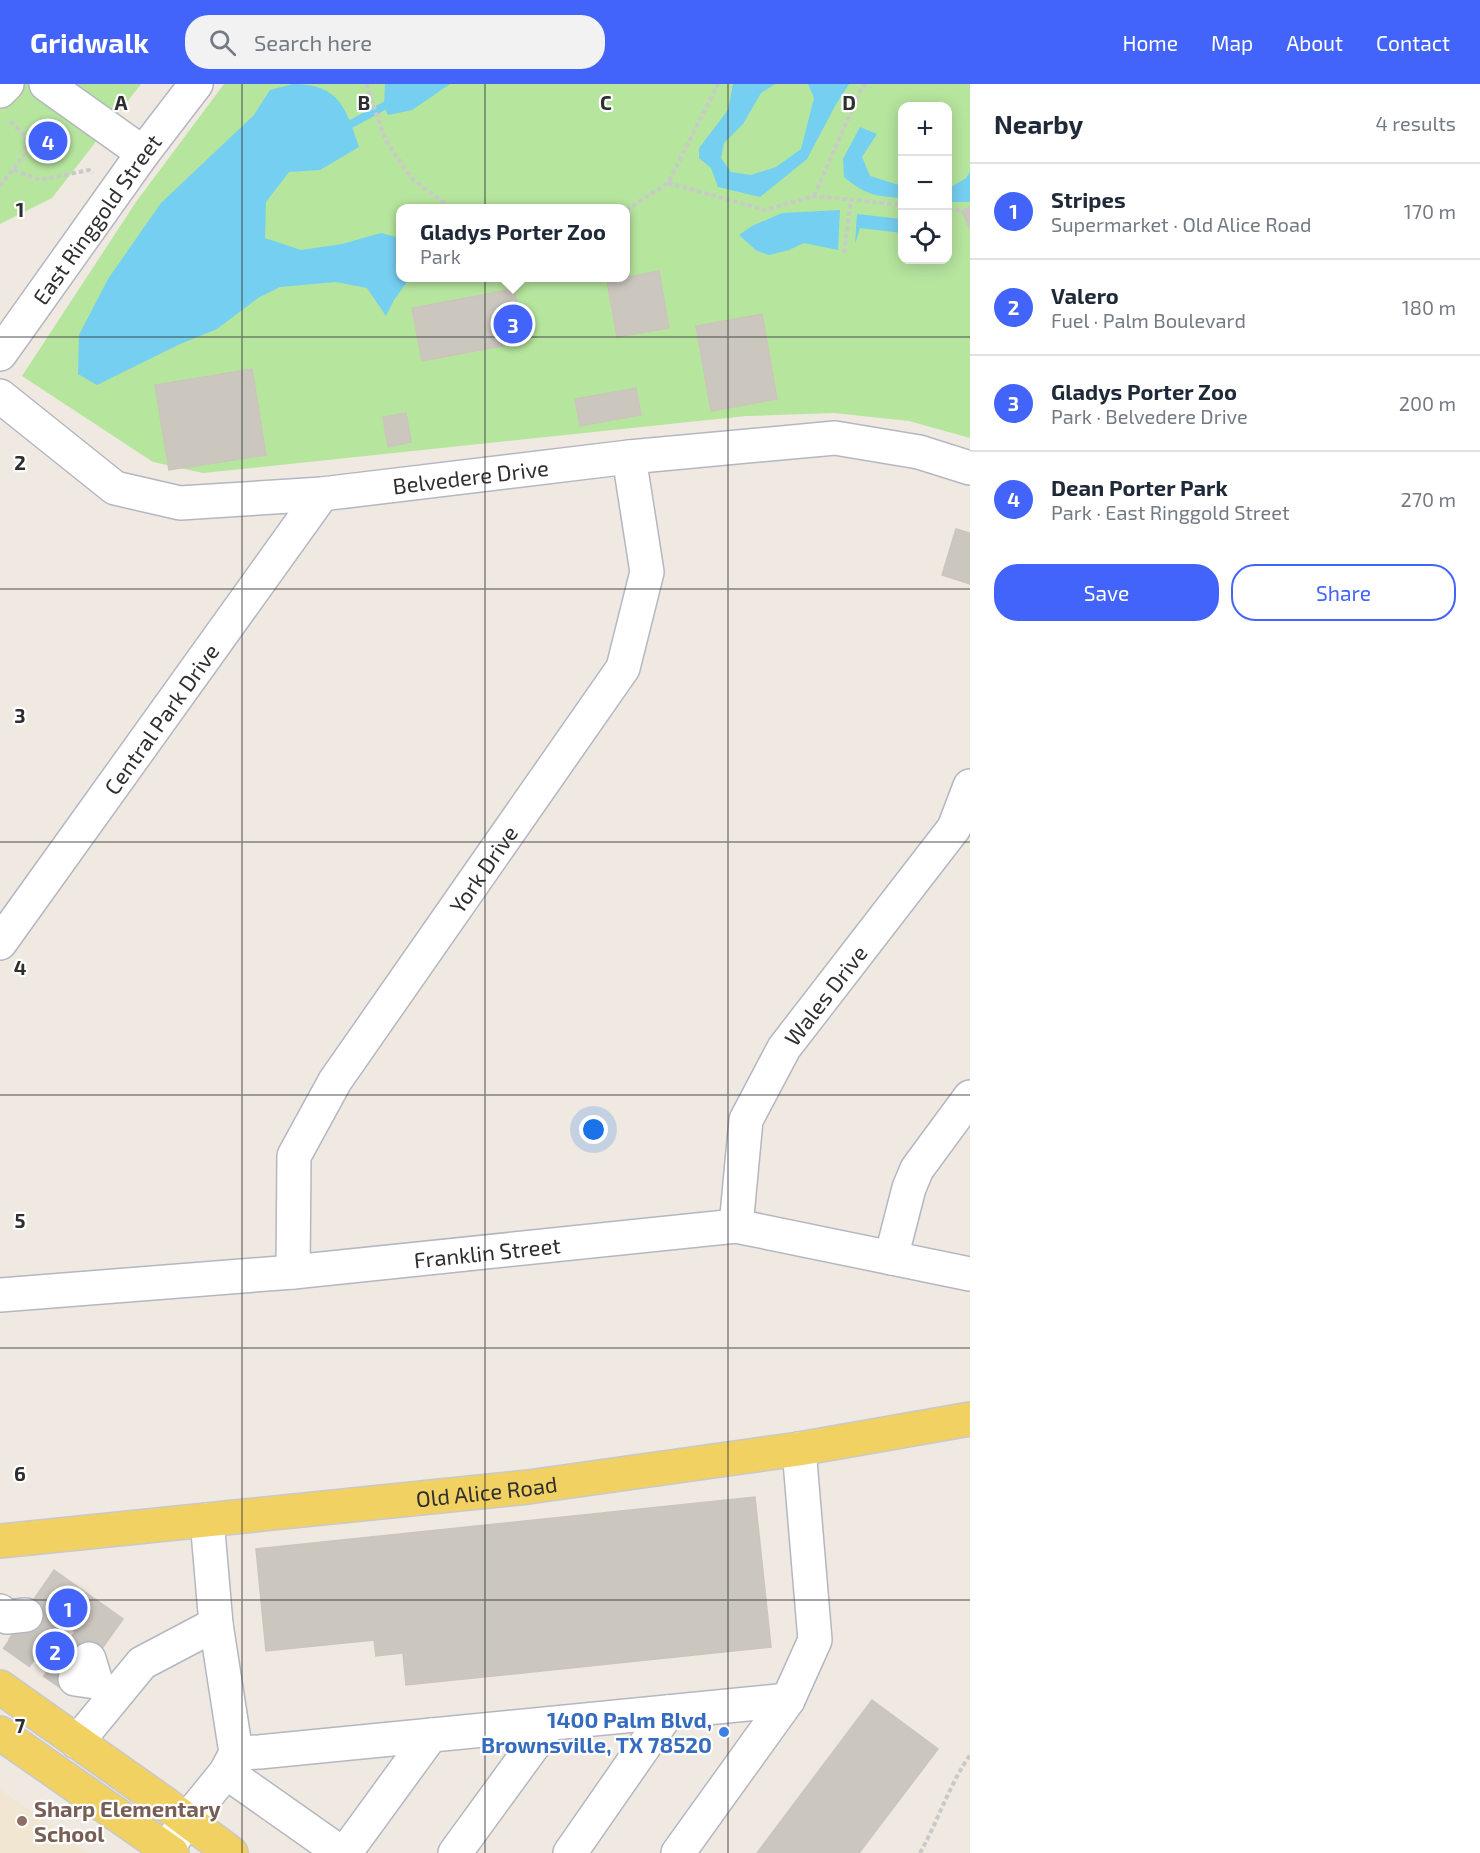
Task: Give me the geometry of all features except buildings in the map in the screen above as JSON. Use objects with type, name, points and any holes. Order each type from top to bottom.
[{"type":"main road","name":"Old Alice Road","points":[[0,1541],[528,1487],[799,1449],[970,1419]]},
{"type":"main road","points":[[0,1687],[231,1853]]},
{"type":"main road","points":[[0,1733],[168,1852]]},
{"type":"street","points":[[3,104],[7,84]]},
{"type":"street","points":[[46,84],[143,153]]},
{"type":"street","name":"East Ringgold Street","points":[[0,354],[143,153],[196,84]]},
{"type":"street","name":"Belvedere Drive","points":[[0,396],[115,488],[180,503],[322,494],[628,457],[835,438],[919,452],[970,468]]},
{"type":"street","name":"York Drive","points":[[292,1272],[294,1156],[335,1081],[623,668],[647,572],[628,457]]},
{"type":"street","name":"Central Park Drive","points":[[0,943],[322,494]]},
{"type":"street","name":"Wales Drive","points":[[736,1226],[746,1120],[784,1048],[954,828],[970,786]]},
{"type":"street","points":[[891,1258],[909,1188],[917,1169],[970,1097]]},
{"type":"street","name":"Franklin Street","points":[[0,1295],[292,1272],[736,1226],[970,1274]]},
{"type":"street","points":[[678,1853],[788,1700],[815,1640],[799,1449]]},
{"type":"street","points":[[168,1852],[188,1820],[231,1762],[207,1520]]},
{"type":"street","points":[[77,1742],[94,1679],[142,1663],[216,1624]]},
{"type":"street","points":[[231,1762],[431,1735],[788,1700]]},
{"type":"street","points":[[570,1853],[668,1712]]},
{"type":"street","points":[[455,1853],[549,1724]]},
{"type":"street","points":[[231,1762],[343,1853],[431,1735]]},
{"type":"path","points":[[366,84],[387,141],[412,179],[446,204]]},
{"type":"path","points":[[630,207],[668,183],[718,84]]},
{"type":"path","points":[[814,196],[862,87],[866,84]]},
{"type":"path","points":[[0,186],[25,154],[26,137],[3,104]]},
{"type":"path","points":[[14,170],[40,180],[89,170],[98,176]]},
{"type":"path","points":[[668,183],[765,210],[814,196],[898,205]]},
{"type":"path","points":[[844,253],[851,200]]},
{"type":"path","points":[[952,209],[970,211]]},
{"type":"path","points":[[920,1853],[935,1827],[955,1777],[970,1755]]},
{"type":"shaded area","name":"Sharp Elementary School","points":[[0,1789],[88,1853],[0,1853]]},
{"type":"green space","points":[[0,84],[141,84],[52,198],[0,224]]},
{"type":"green space","points":[[224,84],[970,84],[970,438],[909,421],[834,413],[746,416],[203,473],[153,462],[22,376],[136,202]]},
{"type":"water","points":[[293,84],[309,85],[331,94],[345,110],[359,147],[320,170],[289,172],[266,202],[265,238],[301,250],[342,244],[381,233],[396,237],[396,282],[407,282],[386,316],[367,288],[336,282],[280,287],[258,298],[217,329],[178,345],[97,385],[78,374],[79,335],[108,279],[161,203],[254,115],[270,90]]},
{"type":"water","points":[[385,84],[450,84],[412,110],[388,115],[384,106]]},
{"type":"water","points":[[733,84],[775,84],[761,93],[743,124],[724,143],[721,158],[731,172],[751,175],[776,167],[801,149],[814,98],[808,84],[849,84],[807,159],[760,197],[718,187],[711,168],[699,158],[699,148],[728,110]]},
{"type":"water","points":[[860,127],[877,134],[862,157],[870,176],[898,185],[898,198],[871,194],[858,188],[844,177],[843,159]]},
{"type":"water","points":[[970,172],[970,202],[952,202],[952,187],[966,178]]},
{"type":"water","points":[[840,210],[838,250],[804,243],[769,255],[757,251],[739,235],[752,226],[782,213]]},
{"type":"water","points":[[857,214],[898,219],[898,233],[860,228],[855,244]]},
{"type":"waterway","points":[[351,124],[384,106]]},
{"type":"tunnel","points":[[26,1615],[89,1659]]},
{"type":"tunnel","points":[[12,1635],[75,1679]]},
{"type":"place","name":"Dean Porter Park","points":[[48,141]]},
{"type":"place","name":"Gladys Porter Zoo","points":[[513,324]]},
{"type":"place","name":"Stripes","points":[[68,1608]]},
{"type":"place","name":"Valero","points":[[55,1651]]},
{"type":"place","name":"1400 Palm Blvd, Brownsville, TX 78520","points":[[724,1732]]},
{"type":"place","name":"Sharp Elementary School","points":[[22,1821]]}]
